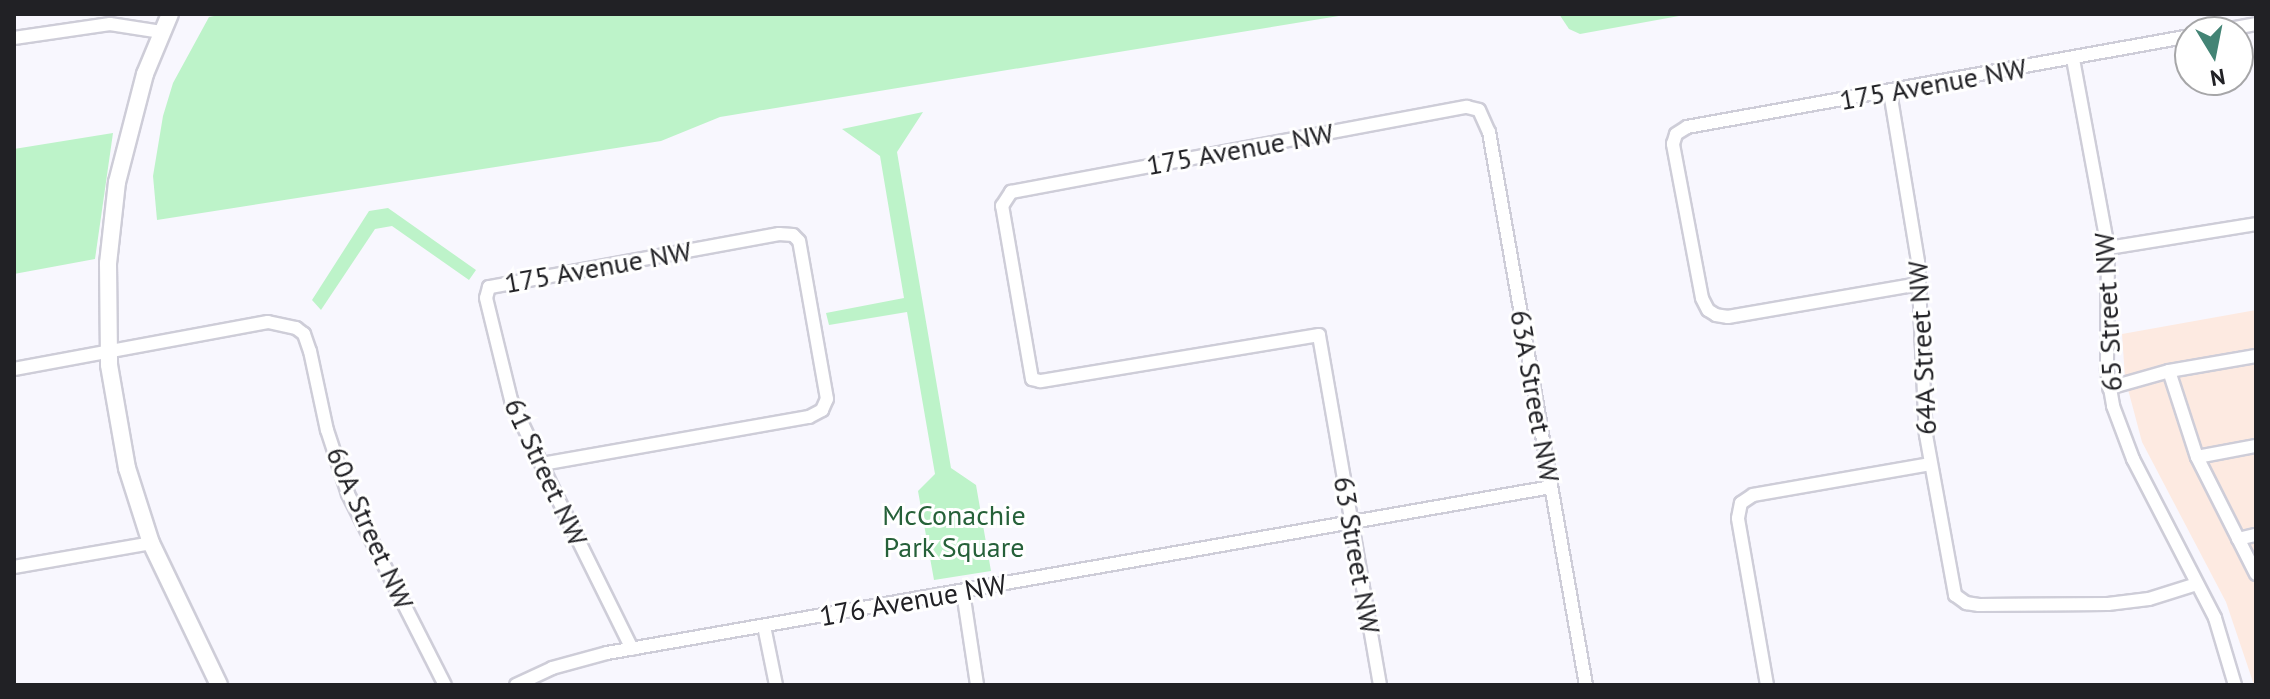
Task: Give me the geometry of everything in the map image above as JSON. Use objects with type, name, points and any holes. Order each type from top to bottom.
[{"type":"street","points":[[170,14],[129,126],[117,182],[108,263],[108,352],[125,458],[151,543],[219,685]]},
{"type":"street","points":[[14,38],[110,24],[161,32]]},
{"type":"street","name":"175 Avenue NW","points":[[1919,284],[1728,317],[1716,315],[1708,310],[1702,298],[1673,144],[1676,134],[1687,127],[2174,39]]},
{"type":"street","name":"65 Street NW","points":[[2073,59],[2108,248],[2109,388],[2124,440],[2223,640],[2235,685]]},
{"type":"street","name":"64A Street NW","points":[[1890,92],[1919,284],[1922,390],[1930,464],[1952,588],[1961,601],[1979,605],[2108,604],[2149,599],[2197,584]]},
{"type":"street","name":"175 Avenue NW","points":[[1017,288],[1002,206],[1004,199],[1021,188],[1467,107],[1479,110]]},
{"type":"street","name":"63A Street NW","points":[[1479,110],[1489,132],[1586,685]]},
{"type":"street","points":[[2108,248],[2256,224]]},
{"type":"street","name":"175 Avenue NW","points":[[489,287],[779,234],[793,235],[799,241],[827,399],[822,410],[809,417],[542,464]]},
{"type":"street","name":"61 Street NW","points":[[489,287],[486,298],[502,373],[542,464],[632,649]]},
{"type":"street","name":"63 Street NW","points":[[1017,288],[1032,379],[1040,381],[1319,335],[1380,685]]},
{"type":"street","name":"60A Street NW","points":[[108,352],[268,322],[291,326],[304,334],[327,430],[348,494],[445,685]]},
{"type":"street","points":[[14,369],[108,352]]},
{"type":"street","points":[[2109,388],[2169,371],[2256,356]]},
{"type":"street","points":[[2169,371],[2197,457],[2256,574]]},
{"type":"street","points":[[2197,457],[2256,446]]},
{"type":"street","points":[[1767,685],[1738,518],[1741,503],[1753,495],[1930,464]]},
{"type":"street","name":"176 Avenue NW","points":[[516,685],[583,658],[1551,487]]},
{"type":"street","points":[[2238,539],[2256,535]]},
{"type":"street","points":[[14,567],[151,543]]},
{"type":"street","points":[[963,592],[977,685]]},
{"type":"street","points":[[764,626],[776,685]]},
{"type":"shaded area","points":[[2256,310],[2254,685],[2226,602],[2142,442],[2125,378],[2122,334]]},
{"type":"green space","points":[[224,14],[1351,14],[720,117],[661,141],[157,220],[153,176],[163,116],[173,83],[209,17]]},
{"type":"green space","points":[[1559,14],[1690,14],[1580,34],[1569,29]]},
{"type":"green space","name":"McConachie Park Square","points":[[923,112],[897,152],[951,468],[976,485],[991,571],[934,580],[918,491],[935,474],[907,312],[829,325],[826,313],[904,298],[880,156],[842,129]]},
{"type":"green space","points":[[113,133],[95,259],[14,274],[14,149]]},
{"type":"green space","points":[[388,208],[476,270],[469,280],[392,226],[375,229],[321,310],[312,300],[369,211]]}]
